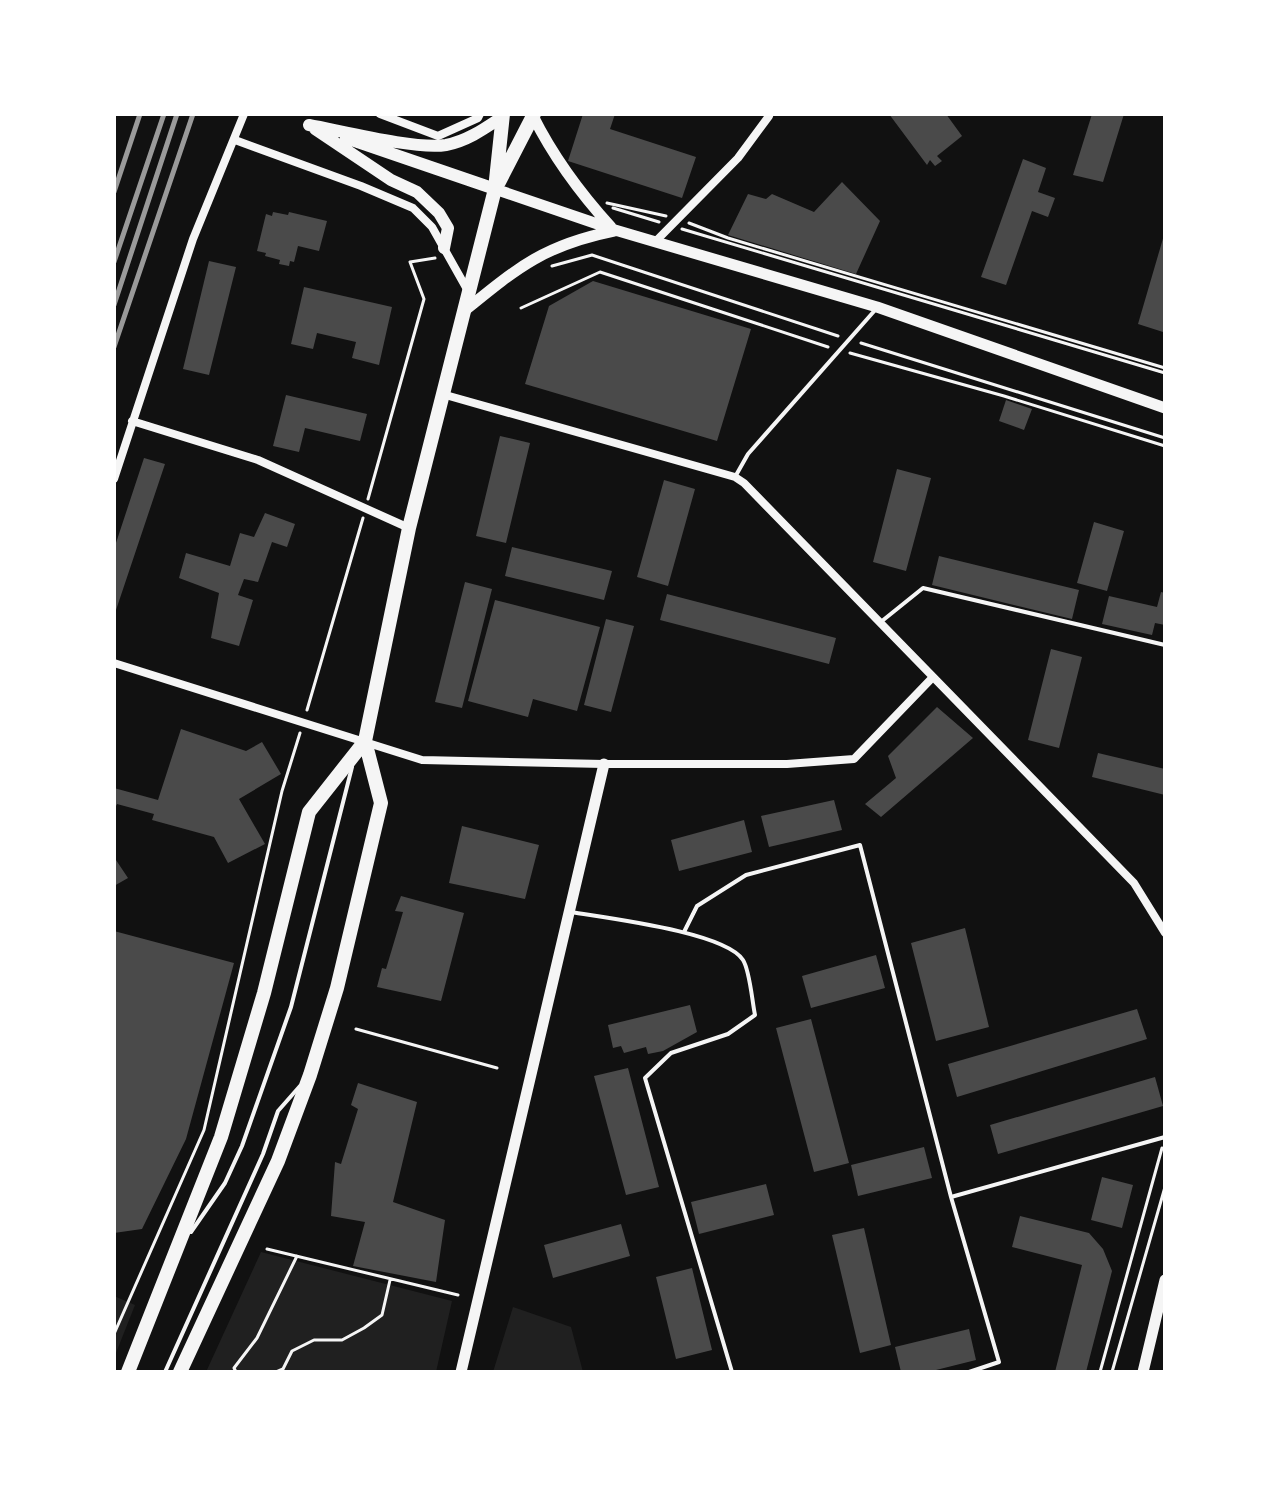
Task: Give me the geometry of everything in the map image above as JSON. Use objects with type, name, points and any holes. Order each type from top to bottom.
[{"type":"main road","points":[[128,1372],[221,1137],[264,993],[309,812],[360,747],[409,528],[495,189],[502,115]]},
{"type":"main road","points":[[309,125],[411,143],[444,145],[473,136],[502,115]]},
{"type":"main road","points":[[495,189],[534,115]]},
{"type":"main road","points":[[309,125],[495,189]]},
{"type":"main road","points":[[309,125],[391,180],[417,192],[439,213],[448,228],[446,251]]},
{"type":"main road","points":[[180,1372],[278,1161],[310,1075],[337,988],[381,803],[360,747]]},
{"type":"street","points":[[114,479],[193,239],[244,114]]},
{"type":"street","points":[[380,114],[438,136],[478,118],[480,114]]},
{"type":"street","points":[[534,115],[562,168],[587,201],[615,230]]},
{"type":"street","points":[[655,242],[738,158],[768,115]]},
{"type":"street","points":[[235,140],[413,208],[432,227],[468,291]]},
{"type":"street","points":[[495,189],[615,230],[877,307],[1165,408]]},
{"type":"street","points":[[462,312],[513,271],[544,252],[578,238],[615,230]]},
{"type":"street","points":[[442,394],[735,477],[752,489],[1134,883],[1165,933]]},
{"type":"street","points":[[132,421],[258,460],[409,528]]},
{"type":"street","points":[[114,663],[303,724],[360,747],[422,760],[604,764],[787,764],[854,759],[933,677]]},
{"type":"street","points":[[461,1372],[604,764]]},
{"type":"street","points":[[1143,1372],[1165,1280]]},
{"type":"lane","points":[[735,477],[748,454],[877,307]]},
{"type":"lane","points":[[881,622],[923,588],[1165,645]]},
{"type":"lane","points":[[175,1254],[225,1183],[242,1146],[291,1007],[360,747]]},
{"type":"lane","points":[[684,932],[697,906],[746,875],[860,845],[951,1197],[999,1362],[969,1372]]},
{"type":"lane","points":[[569,912],[684,932],[733,950],[744,961],[755,1015],[728,1034],[671,1053],[645,1078],[732,1372]]},
{"type":"lane","points":[[165,1372],[263,1154],[278,1111],[310,1075]]},
{"type":"lane","points":[[951,1197],[1165,1138]]},
{"type":"path","points":[[596,200],[1165,370]]},
{"type":"path","points":[[604,206],[674,222],[1165,370]]},
{"type":"path","points":[[114,1334],[204,1130],[285,780],[424,299],[410,262],[446,251]]},
{"type":"path","points":[[356,1029],[497,1068]]},
{"type":"path","points":[[1100,1372],[1165,1138]]},
{"type":"path","points":[[1112,1372],[1165,1187]]},
{"type":"path","points":[[267,1249],[458,1295]]},
{"type":"path","points":[[236,1372],[234,1368],[257,1338],[297,1256]]},
{"type":"path","points":[[276,1372],[283,1369],[292,1351],[314,1340],[342,1340],[382,1315],[390,1280]]},
{"type":"shaded area","points":[[261,1252],[452,1301],[436,1372],[206,1372]]},
{"type":"shaded area","points":[[114,1296],[135,1305],[114,1358]]},
{"type":"shaded area","points":[[513,1307],[571,1327],[583,1372],[493,1372]]},
{"type":"building","points":[[583,114],[615,114],[610,129],[696,157],[682,198],[568,161]]},
{"type":"building","points":[[889,114],[946,114],[962,136],[937,156],[942,161],[935,166],[930,160],[927,165]]},
{"type":"building","points":[[1092,114],[1124,114],[1103,182],[1073,175]]},
{"type":"building","points":[[1023,159],[1046,168],[1038,192],[1055,198],[1048,217],[1032,211],[1006,285],[981,277]]},
{"type":"building","points":[[842,182],[880,221],[856,274],[728,235],[748,194],[766,199],[772,194],[814,212]]},
{"type":"building","points":[[273,212],[288,215],[289,212],[327,221],[319,251],[298,246],[294,262],[290,261],[289,266],[279,264],[280,260],[257,251],[266,214],[272,216]]},
{"type":"building","points":[[1164,235],[1165,324],[1163,332],[1138,324]]},
{"type":"building","points":[[209,261],[236,267],[209,375],[183,369]]},
{"type":"building","points":[[593,281],[751,329],[717,441],[525,384],[549,306]]},
{"type":"building","points":[[304,287],[392,307],[379,365],[352,358],[356,342],[317,333],[313,349],[291,344]]},
{"type":"building","points":[[286,395],[367,414],[360,441],[305,428],[299,452],[273,446]]},
{"type":"building","points":[[1006,400],[1032,409],[1024,430],[999,421]]},
{"type":"building","points":[[500,436],[530,443],[506,543],[476,536]]},
{"type":"building","points":[[144,458],[165,464],[114,616],[114,549]]},
{"type":"building","points":[[897,469],[931,478],[906,571],[873,562]]},
{"type":"building","points":[[664,480],[695,489],[668,586],[637,577]]},
{"type":"building","points":[[265,513],[295,524],[287,547],[272,542],[258,582],[244,579],[238,595],[253,600],[239,646],[211,638],[219,593],[179,578],[186,553],[230,566],[240,533],[254,537]]},
{"type":"building","points":[[1094,522],[1124,531],[1107,591],[1077,583]]},
{"type":"building","points":[[512,547],[612,571],[604,600],[505,576]]},
{"type":"building","points":[[939,556],[1079,590],[1072,619],[932,585]]},
{"type":"building","points":[[465,582],[492,589],[462,708],[435,702]]},
{"type":"building","points":[[1161,592],[1165,593],[1165,625],[1155,623],[1152,635],[1102,624],[1109,596],[1157,607]]},
{"type":"building","points":[[667,594],[836,638],[829,664],[660,620]]},
{"type":"building","points":[[495,600],[600,627],[577,711],[533,699],[528,717],[468,701]]},
{"type":"building","points":[[606,619],[634,626],[611,712],[584,705]]},
{"type":"building","points":[[1051,649],[1082,657],[1059,748],[1028,740]]},
{"type":"building","points":[[937,707],[973,738],[881,817],[865,804],[896,778],[888,756]]},
{"type":"building","points":[[181,729],[246,751],[262,742],[281,774],[239,799],[265,844],[228,863],[214,837],[152,820],[154,814],[117,804],[114,810],[114,788],[158,800]]},
{"type":"building","points":[[1098,753],[1165,769],[1165,795],[1092,777]]},
{"type":"building","points":[[834,800],[842,830],[769,847],[761,816]]},
{"type":"building","points":[[744,820],[752,852],[679,871],[671,840]]},
{"type":"building","points":[[462,826],[539,845],[525,899],[449,883]]},
{"type":"building","points":[[114,857],[128,878],[114,886]]},
{"type":"building","points":[[401,896],[464,913],[441,1001],[377,987],[382,968],[386,969],[403,912],[395,911]]},
{"type":"building","points":[[965,928],[989,1027],[936,1041],[911,943]]},
{"type":"building","points":[[114,931],[234,963],[186,1139],[142,1229],[114,1233]]},
{"type":"building","points":[[876,955],[885,988],[811,1008],[802,976]]},
{"type":"building","points":[[690,1005],[697,1032],[663,1051],[648,1054],[646,1047],[624,1053],[621,1046],[613,1048],[608,1025]]},
{"type":"building","points":[[1137,1009],[1147,1039],[957,1097],[948,1064]]},
{"type":"building","points":[[811,1019],[849,1163],[814,1172],[776,1028]]},
{"type":"building","points":[[628,1068],[659,1187],[626,1195],[594,1076]]},
{"type":"building","points":[[1155,1077],[1163,1106],[998,1154],[990,1125]]},
{"type":"building","points":[[358,1083],[417,1102],[393,1202],[445,1220],[436,1282],[353,1266],[365,1222],[331,1216],[335,1162],[341,1164],[358,1109],[351,1105]]},
{"type":"building","points":[[924,1147],[932,1178],[858,1196],[851,1165]]},
{"type":"building","points":[[1102,1177],[1133,1185],[1122,1228],[1091,1220]]},
{"type":"building","points":[[766,1184],[774,1215],[699,1234],[691,1202]]},
{"type":"building","points":[[1020,1216],[1089,1233],[1103,1249],[1112,1271],[1086,1372],[1055,1372],[1082,1265],[1012,1247]]},
{"type":"building","points":[[621,1224],[630,1256],[553,1278],[544,1245]]},
{"type":"building","points":[[864,1228],[891,1345],[860,1353],[832,1235]]},
{"type":"building","points":[[692,1268],[712,1350],[676,1359],[656,1277]]},
{"type":"building","points":[[969,1329],[976,1360],[928,1372],[901,1372],[895,1347]]},
{"type":"railway","points":[[114,192],[140,114]]},
{"type":"railway","points":[[114,262],[164,114]]},
{"type":"railway","points":[[114,305],[177,114]]},
{"type":"railway","points":[[114,347],[193,114]]}]
